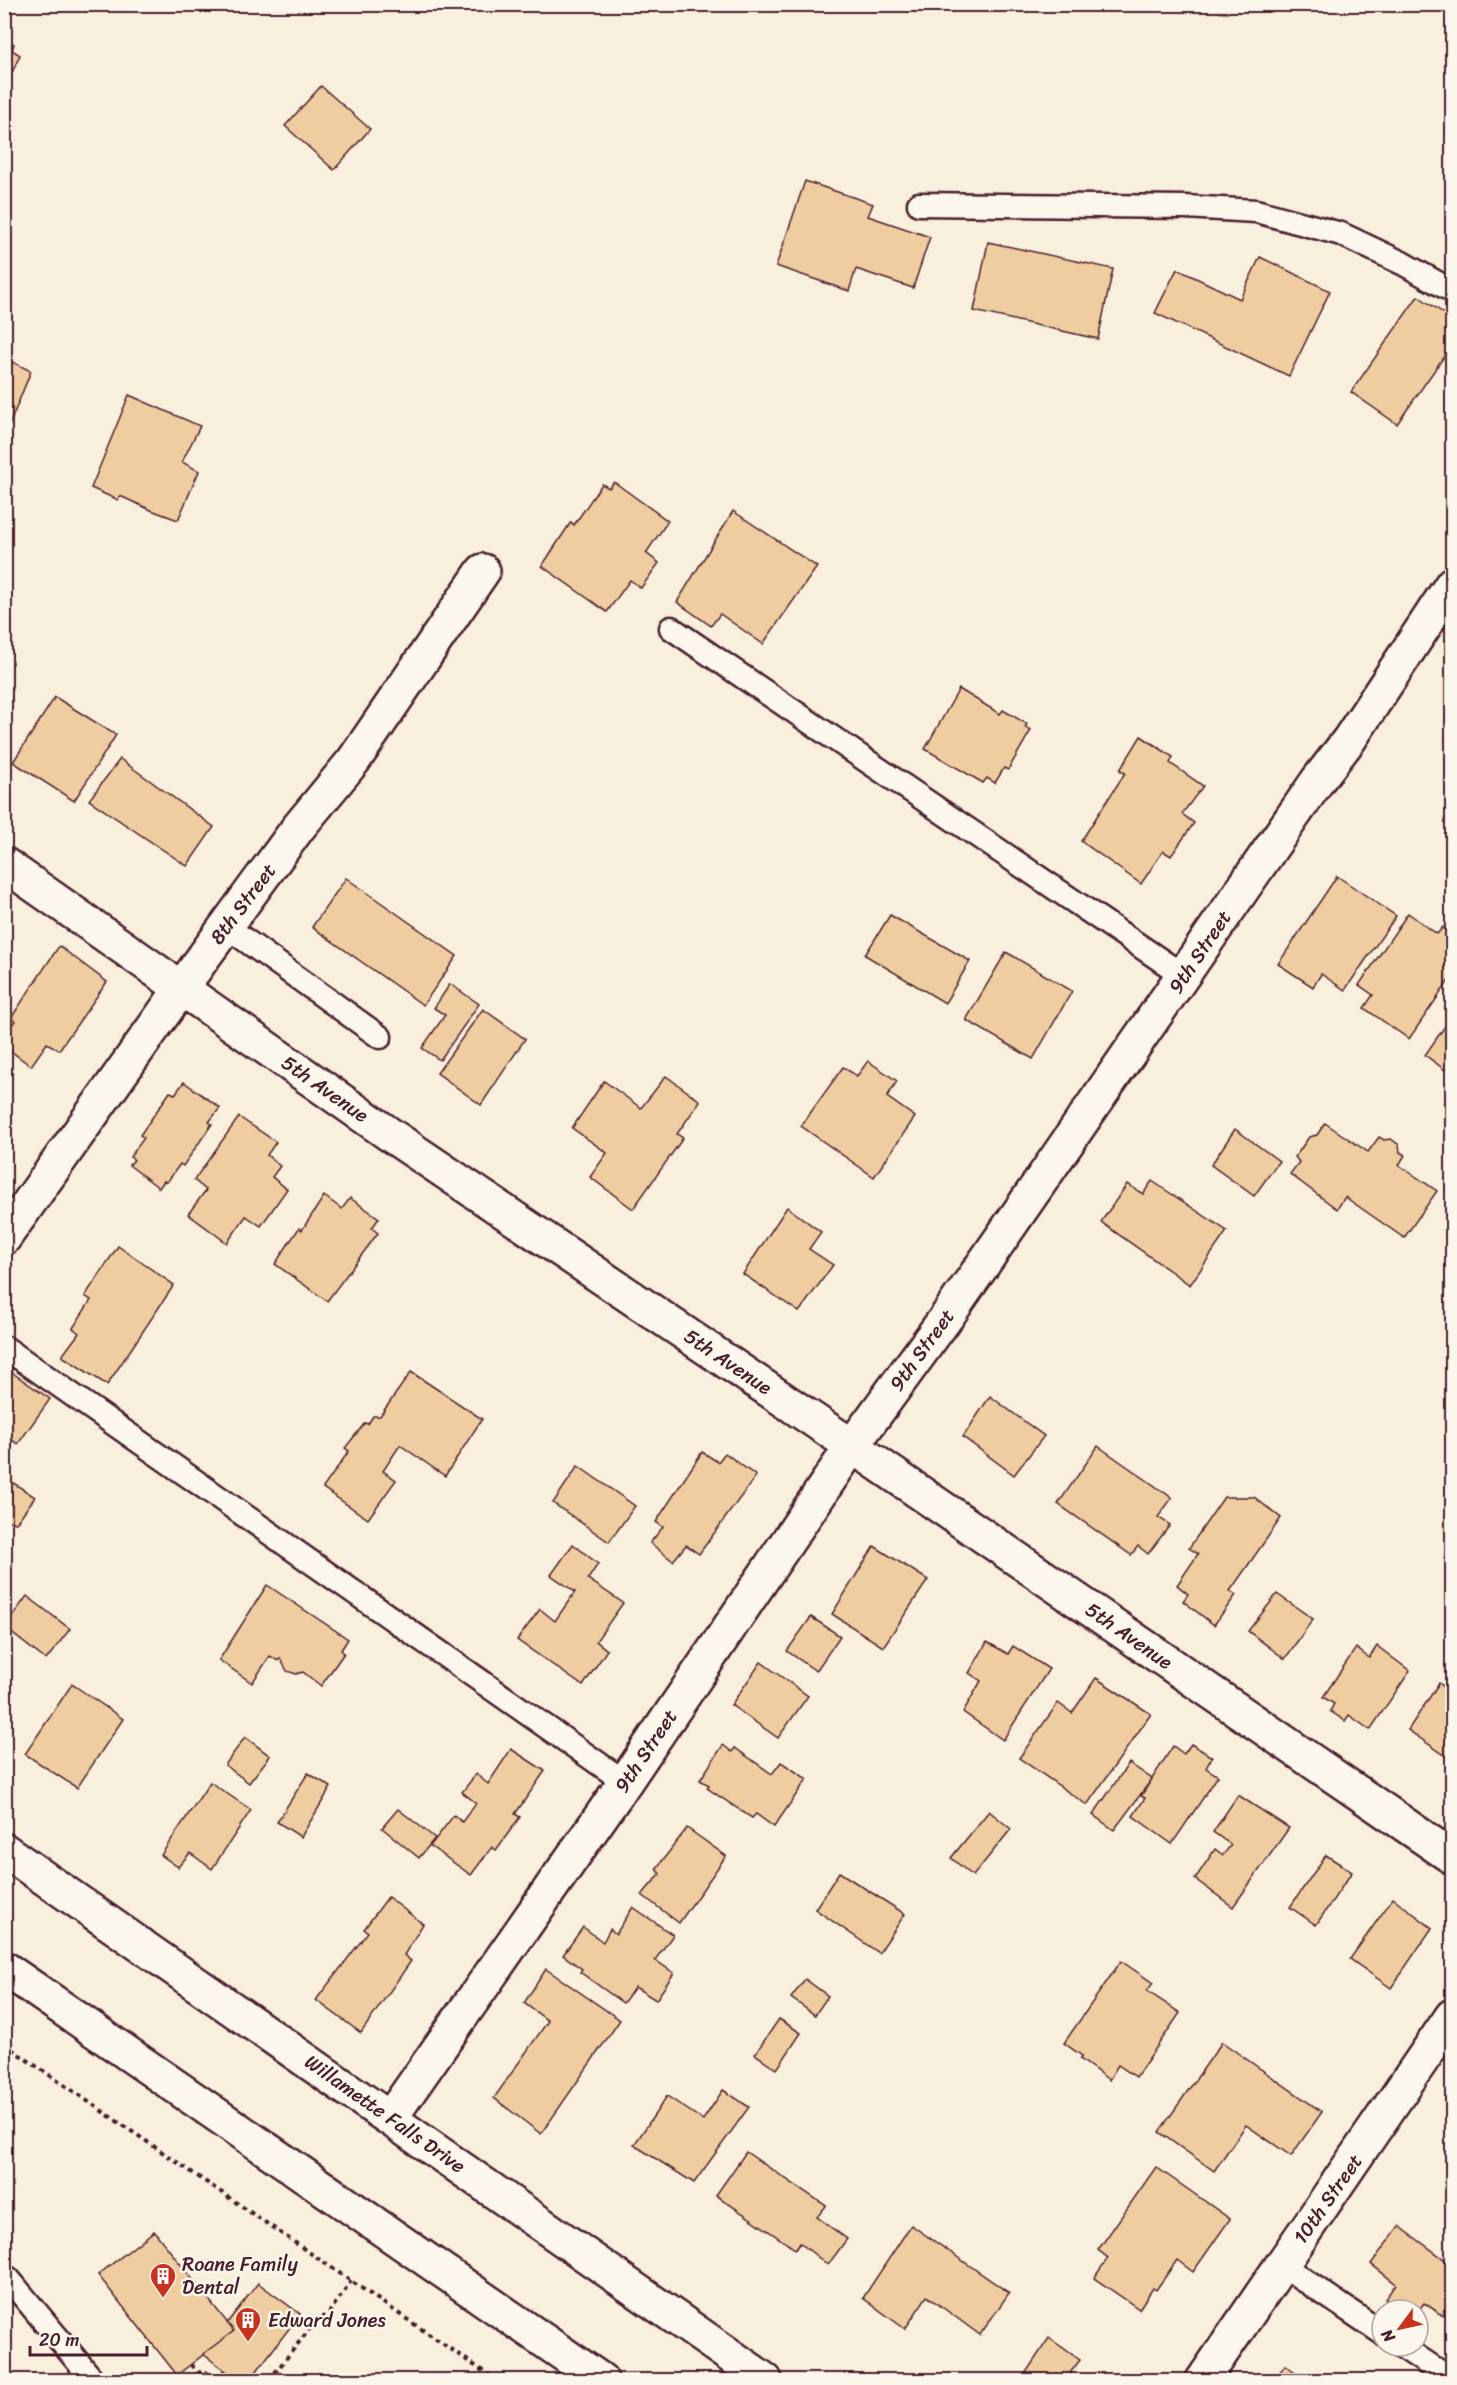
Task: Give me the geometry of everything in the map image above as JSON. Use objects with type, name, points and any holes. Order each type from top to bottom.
[{"type":"street","name":"8th Street","points":[[4,1238],[181,988],[298,828],[354,760],[483,571]]},
{"type":"street","name":"9th Street","points":[[391,2117],[625,1782],[852,1446],[948,1315],[1318,780],[1349,740],[1452,584]]},
{"type":"street","name":"5th Avenue","points":[[4,864],[389,1134],[852,1446],[1452,1857]]},
{"type":"street","name":"Willamette Falls Drive","points":[[4,1850],[391,2117],[765,2380]]},
{"type":"street","points":[[4,1968],[601,2380]]},
{"type":"street","name":"10th Street","points":[[1203,2380],[1452,2016]]},
{"type":"lane","points":[[919,204],[1185,207],[1256,211],[1341,234],[1402,263],[1452,291]]},
{"type":"lane","points":[[671,628],[1184,976]]},
{"type":"lane","points":[[227,927],[380,1037]]},
{"type":"lane","points":[[4,1347],[625,1782]]},
{"type":"lane","points":[[1282,2265],[1370,2325]]},
{"type":"lane","points":[[4,2282],[8,2278],[93,2380]]},
{"type":"lane","points":[[1419,2358],[1452,2380]]},
{"type":"path","points":[[4,2044],[496,2380]]},
{"type":"path","points":[[269,2380],[316,2321],[329,2313],[351,2281]]},
{"type":"path","points":[[191,2365],[199,2374]]},
{"type":"path","points":[[191,2380],[203,2370],[217,2380],[225,2370]]},
{"type":"building","points":[[4,40],[14,44],[12,50],[20,55],[10,77],[4,75]]},
{"type":"building","points":[[321,86],[370,129],[334,170],[285,126]]},
{"type":"building","points":[[805,181],[873,204],[868,216],[930,237],[913,288],[856,269],[849,291],[776,266]]},
{"type":"building","points":[[988,242],[1113,269],[1098,339],[974,311]]},
{"type":"building","points":[[1260,257],[1330,291],[1289,376],[1155,313],[1177,269],[1240,299]]},
{"type":"building","points":[[1418,296],[1452,319],[1452,345],[1397,424],[1351,392]]},
{"type":"building","points":[[4,358],[31,371],[4,438]]},
{"type":"building","points":[[129,395],[200,426],[182,462],[199,471],[178,520],[120,496],[118,500],[91,488]]},
{"type":"building","points":[[614,482],[668,521],[646,553],[659,563],[641,588],[630,580],[607,612],[542,566],[571,522],[574,525],[602,484],[609,488]]},
{"type":"building","points":[[733,511],[817,567],[763,644],[720,614],[711,626],[677,602]]},
{"type":"building","points":[[959,689],[1000,714],[1003,710],[1027,724],[1025,727],[1031,730],[1008,770],[1004,768],[995,783],[987,778],[983,783],[925,749]]},
{"type":"building","points":[[55,697],[116,735],[74,801],[13,762]]},
{"type":"building","points":[[1141,736],[1173,757],[1170,763],[1203,786],[1182,814],[1194,823],[1171,856],[1163,851],[1141,884],[1081,841],[1125,773],[1120,770]]},
{"type":"building","points":[[120,759],[214,827],[187,866],[89,800]]},
{"type":"building","points":[[1337,876],[1396,916],[1345,990],[1321,974],[1313,987],[1278,964]]},
{"type":"building","points":[[346,878],[457,956],[423,1005],[312,927]]},
{"type":"building","points":[[1408,913],[1437,934],[1443,927],[1452,934],[1452,976],[1409,1039],[1364,1008],[1373,995],[1359,985]]},
{"type":"building","points":[[890,915],[970,961],[945,1003],[865,955]]},
{"type":"building","points":[[59,946],[107,982],[59,1050],[47,1043],[31,1066],[4,1046],[4,1035],[15,1021],[11,1018]]},
{"type":"building","points":[[1006,952],[1072,991],[1033,1059],[966,1020]]},
{"type":"building","points":[[450,984],[479,1004],[440,1060],[422,1048],[445,1015],[434,1008]]},
{"type":"building","points":[[483,1009],[525,1039],[481,1105],[437,1073]]},
{"type":"building","points":[[1452,1016],[1452,1075],[1425,1055]]},
{"type":"building","points":[[868,1061],[897,1081],[887,1097],[915,1117],[874,1177],[801,1126],[843,1067],[857,1076]]},
{"type":"building","points":[[666,1076],[700,1101],[677,1134],[683,1138],[633,1209],[590,1177],[607,1153],[572,1128],[604,1081],[641,1108]]},
{"type":"building","points":[[184,1082],[220,1108],[209,1122],[212,1124],[183,1166],[180,1164],[167,1182],[164,1181],[159,1188],[129,1165],[134,1160],[130,1157],[144,1138],[140,1135],[170,1092],[175,1094]]},
{"type":"building","points":[[239,1117],[276,1142],[267,1155],[280,1166],[272,1177],[287,1189],[261,1226],[246,1216],[227,1243],[188,1214],[206,1190],[194,1180]]},
{"type":"building","points":[[1325,1123],[1368,1152],[1379,1137],[1384,1140],[1391,1139],[1399,1145],[1400,1152],[1405,1155],[1399,1165],[1437,1191],[1404,1238],[1345,1197],[1337,1209],[1290,1174],[1299,1162],[1295,1157],[1309,1137],[1317,1135]]},
{"type":"building","points":[[1235,1129],[1279,1161],[1254,1196],[1211,1165]]},
{"type":"building","points":[[1152,1181],[1227,1231],[1190,1285],[1101,1222],[1127,1184],[1143,1194]]},
{"type":"building","points":[[324,1196],[342,1209],[350,1198],[379,1218],[372,1228],[378,1233],[327,1301],[275,1264],[299,1228],[302,1230]]},
{"type":"building","points":[[787,1207],[821,1232],[809,1249],[833,1265],[799,1312],[743,1274]]},
{"type":"building","points":[[118,1246],[174,1285],[107,1385],[62,1356],[79,1333],[73,1328],[91,1300],[85,1296]]},
{"type":"building","points":[[4,1367],[50,1399],[18,1444],[4,1434]]},
{"type":"building","points":[[411,1372],[482,1419],[445,1476],[400,1445],[383,1471],[396,1480],[368,1519],[323,1488],[349,1451],[345,1448],[365,1423],[368,1424],[373,1416],[380,1416]]},
{"type":"building","points":[[990,1396],[1044,1436],[1014,1475],[963,1437]]},
{"type":"building","points":[[1098,1446],[1172,1498],[1158,1517],[1170,1525],[1148,1554],[1138,1546],[1131,1555],[1058,1504]]},
{"type":"building","points":[[702,1452],[718,1462],[725,1453],[756,1476],[699,1554],[686,1545],[673,1561],[650,1543],[663,1527],[656,1522]]},
{"type":"building","points":[[578,1466],[635,1506],[609,1542],[553,1503]]},
{"type":"building","points":[[4,1477],[35,1497],[16,1523],[4,1519]]},
{"type":"building","points":[[1224,1497],[1254,1497],[1281,1518],[1230,1591],[1236,1595],[1214,1625],[1183,1601],[1188,1594],[1177,1585],[1198,1554],[1189,1548]]},
{"type":"building","points":[[573,1544],[598,1564],[588,1579],[623,1603],[596,1641],[607,1650],[583,1686],[517,1640],[540,1609],[555,1621],[575,1592],[551,1575]]},
{"type":"building","points":[[874,1546],[928,1580],[883,1647],[832,1614]]},
{"type":"building","points":[[267,1585],[348,1639],[341,1650],[344,1653],[321,1686],[303,1672],[296,1674],[287,1671],[280,1658],[278,1661],[270,1656],[252,1683],[219,1660]]},
{"type":"building","points":[[1277,1594],[1313,1619],[1285,1659],[1248,1631]]},
{"type":"building","points":[[27,1596],[70,1629],[46,1660],[4,1627]]},
{"type":"building","points":[[811,1617],[840,1636],[816,1671],[787,1651]]},
{"type":"building","points":[[987,1642],[1008,1654],[1013,1646],[1049,1669],[1003,1740],[963,1712],[981,1681],[969,1673]]},
{"type":"building","points":[[1377,1646],[1410,1671],[1370,1730],[1349,1715],[1345,1721],[1330,1711],[1334,1704],[1323,1697],[1356,1648],[1369,1658]]},
{"type":"building","points":[[761,1662],[808,1696],[778,1738],[731,1705]]},
{"type":"building","points":[[1096,1678],[1151,1714],[1087,1805],[1019,1758],[1058,1703],[1072,1713]]},
{"type":"building","points":[[1439,1683],[1452,1693],[1452,1760],[1408,1730]]},
{"type":"building","points":[[72,1684],[123,1719],[77,1788],[25,1754]]},
{"type":"building","points":[[245,1737],[270,1756],[249,1783],[225,1765]]},
{"type":"building","points":[[1191,1744],[1212,1757],[1206,1768],[1218,1776],[1172,1844],[1133,1816],[1145,1798],[1141,1796],[1173,1746],[1184,1754]]},
{"type":"building","points":[[723,1745],[732,1752],[735,1748],[772,1774],[781,1762],[807,1779],[774,1827],[756,1814],[752,1818],[707,1788],[709,1785],[700,1780]]},
{"type":"building","points":[[511,1749],[545,1771],[515,1814],[520,1817],[496,1850],[492,1847],[471,1875],[430,1846],[454,1815],[462,1822],[476,1803],[462,1792],[476,1774],[488,1784]]},
{"type":"building","points":[[1129,1763],[1152,1779],[1114,1830],[1093,1815]]},
{"type":"building","points":[[308,1773],[331,1787],[301,1837],[277,1822]]},
{"type":"building","points":[[210,1782],[251,1810],[212,1869],[190,1853],[178,1867],[161,1855]]},
{"type":"building","points":[[1238,1795],[1289,1828],[1233,1907],[1195,1879],[1215,1849],[1223,1855],[1231,1845],[1213,1832]]},
{"type":"building","points":[[398,1809],[435,1838],[419,1858],[382,1828]]},
{"type":"building","points":[[989,1811],[1011,1829],[973,1876],[951,1858]]},
{"type":"building","points":[[687,1828],[726,1856],[679,1923],[642,1895],[660,1874],[656,1869]]},
{"type":"building","points":[[1326,1855],[1352,1872],[1316,1925],[1290,1907]]},
{"type":"building","points":[[839,1872],[905,1914],[879,1953],[815,1909]]},
{"type":"building","points":[[388,1897],[423,1924],[404,1955],[411,1961],[361,2033],[316,2000],[368,1932],[364,1929]]},
{"type":"building","points":[[1393,1898],[1432,1928],[1391,1988],[1350,1959]]},
{"type":"building","points":[[633,1907],[673,1935],[655,1960],[674,1973],[656,2000],[635,1987],[623,2003],[580,1972],[582,1969],[563,1955],[583,1927],[603,1942],[610,1929],[616,1934]]},
{"type":"building","points":[[1121,1961],[1153,1983],[1147,1991],[1180,2013],[1136,2077],[1118,2065],[1109,2080],[1080,2059],[1082,2056],[1064,2043]]},
{"type":"building","points":[[546,1969],[620,2020],[541,2134],[494,2098],[548,2021],[524,2003]]},
{"type":"building","points":[[805,1979],[828,1996],[815,2015],[791,1998]]},
{"type":"building","points":[[779,2019],[801,2033],[777,2069],[755,2054]]},
{"type":"building","points":[[1222,2042],[1322,2112],[1291,2156],[1246,2125],[1214,2171],[1159,2132]]},
{"type":"building","points":[[723,2090],[749,2107],[694,2183],[634,2145],[667,2096],[703,2120]]},
{"type":"building","points":[[746,2152],[826,2206],[817,2217],[847,2239],[828,2265],[800,2243],[795,2249],[716,2195]]},
{"type":"building","points":[[1156,2167],[1230,2219],[1193,2272],[1177,2260],[1156,2290],[1153,2288],[1139,2309],[1094,2278],[1108,2258],[1098,2250]]},
{"type":"building","points":[[911,2225],[1009,2293],[980,2335],[927,2296],[905,2329],[863,2298]]},
{"type":"building","points":[[1399,2226],[1452,2265],[1452,2304],[1444,2316],[1430,2307],[1430,2298],[1386,2298],[1396,2284],[1371,2264]]},
{"type":"building","name":"Roane Family Dental","points":[[154,2231],[234,2331],[177,2375],[98,2275]]},
{"type":"building","name":"Edward Jones","points":[[258,2283],[300,2314],[250,2380],[238,2380],[203,2354],[234,2331],[227,2323]]},
{"type":"building","points":[[1049,2338],[1080,2360],[1070,2373],[1081,2380],[1021,2380]]},
{"type":"building","points":[[1285,2365],[1307,2380],[1274,2380]]},
{"type":"place","name":"Roane Family Dental","points":[[163,2299]]},
{"type":"place","name":"Edward Jones","points":[[248,2343]]}]
